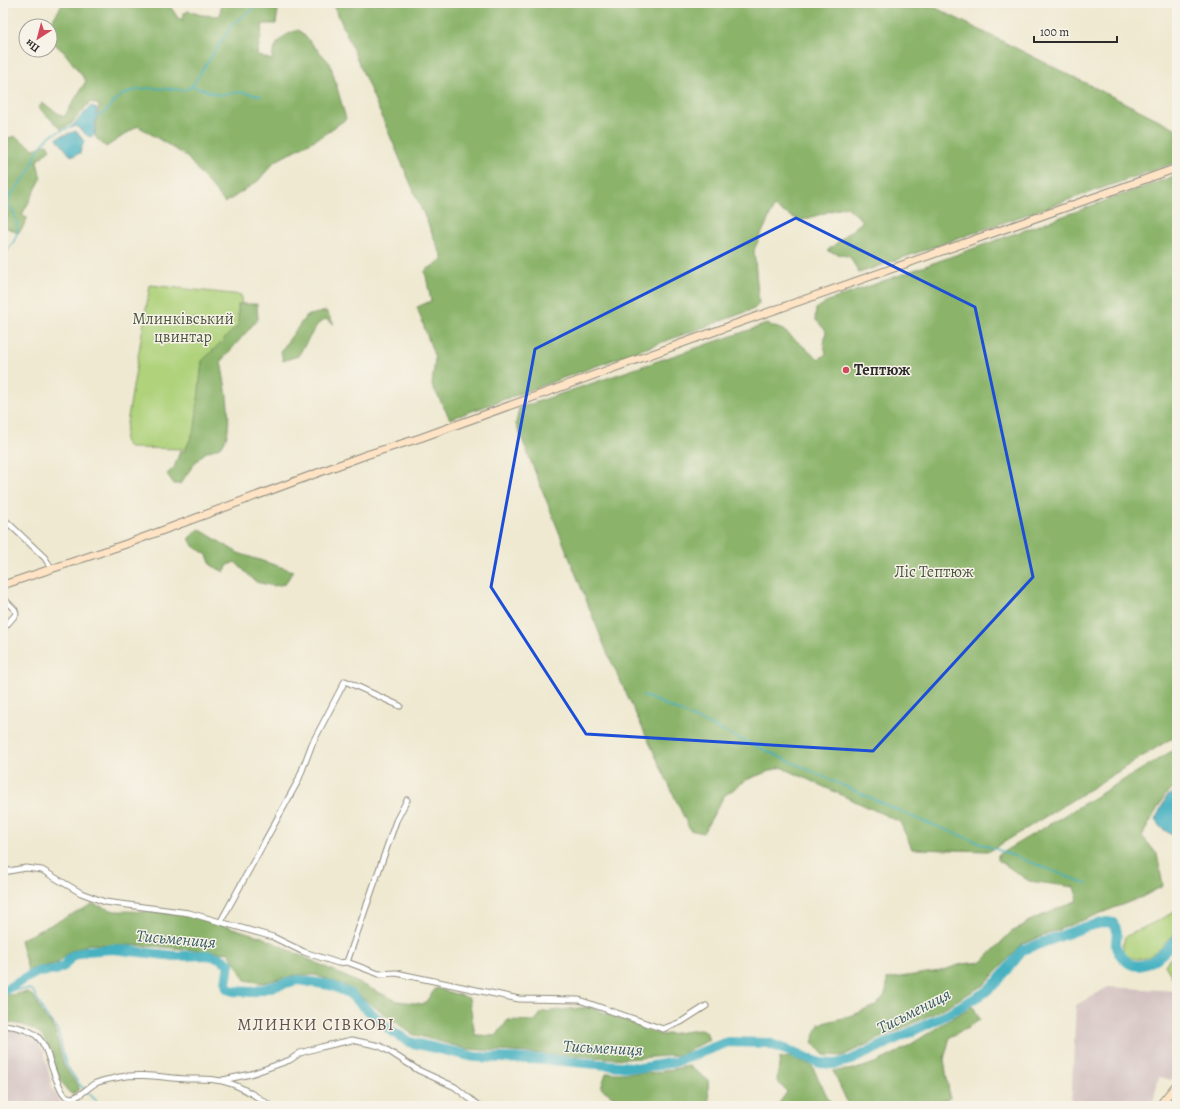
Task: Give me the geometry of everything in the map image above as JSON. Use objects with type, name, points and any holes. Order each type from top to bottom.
[{"type":"street","points":[[3,585],[126,544],[350,461],[420,438],[738,323],[1177,168]]},
{"type":"street","points":[[3,518],[45,558],[51,568]]},
{"type":"street","points":[[3,598],[15,610],[16,614],[3,628]]},
{"type":"street","points":[[221,921],[298,781],[312,744],[345,681],[400,706]]},
{"type":"street","points":[[346,962],[396,821],[407,800]]},
{"type":"street","points":[[3,872],[26,868],[42,870],[81,893],[105,902],[126,906],[166,909],[221,921],[273,937],[304,952],[338,963],[346,962],[380,974],[396,973],[519,999],[580,1000],[663,1029],[681,1022],[706,1006]]},
{"type":"street","points":[[3,1025],[22,1028],[38,1037],[46,1046],[55,1076],[66,1097],[74,1098],[94,1084],[120,1077],[146,1074],[222,1080],[257,1072],[290,1060],[300,1053],[352,1040],[380,1046],[388,1050],[418,1070],[455,1087],[479,1106]]},
{"type":"street","points":[[222,1080],[249,1092],[271,1106]]},
{"type":"street","points":[[1159,1106],[1177,1084]]},
{"type":"highlighted area","points":[[796,218],[975,307],[1033,577],[873,751],[586,734],[491,587],[535,349]]},
{"type":"shaded area","points":[[1108,987],[1177,991],[1177,1073],[1171,1080],[1159,1077],[1154,1099],[1149,1106],[1071,1106],[1076,1005]]},
{"type":"shaded area","points":[[3,1029],[21,1031],[36,1040],[44,1052],[52,1087],[61,1103],[78,1101],[82,1106],[3,1106]]},
{"type":"green space","points":[[63,3],[168,3],[178,18],[183,20],[184,13],[189,11],[201,15],[220,16],[221,3],[279,3],[276,24],[263,24],[257,55],[272,60],[275,48],[280,40],[288,34],[299,30],[330,63],[346,119],[322,136],[274,162],[258,181],[225,203],[186,156],[138,126],[106,147],[95,137],[99,105],[90,102],[71,124],[61,129],[39,108],[42,103],[64,117],[86,81],[64,52],[58,47],[58,18],[54,18]]},
{"type":"green space","points":[[333,3],[926,3],[1177,129],[1177,162],[859,273],[850,257],[827,251],[863,221],[846,206],[800,221],[774,207],[754,250],[759,304],[754,309],[450,419],[432,385],[435,358],[417,307],[431,301],[425,271],[443,259]]},
{"type":"green space","points":[[3,134],[9,138],[14,136],[34,149],[47,144],[50,149],[37,161],[41,179],[22,215],[27,218],[22,229],[18,233],[3,226],[7,214],[3,212]]},
{"type":"green space","name":"Ліс Тептюж","points":[[1177,175],[1177,735],[990,851],[912,849],[900,822],[781,767],[748,779],[724,796],[703,833],[690,830],[606,650],[516,424],[519,408],[767,324],[783,330],[819,359],[826,354],[824,344],[826,331],[815,319],[816,309],[828,301]]},
{"type":"green space","name":"Млинківський цвинтар","points":[[150,285],[241,295],[243,324],[203,362],[198,432],[188,449],[130,448],[124,441]]},
{"type":"green space","points":[[238,304],[257,304],[258,319],[221,361],[229,417],[226,438],[222,445],[202,455],[180,484],[174,484],[167,474],[174,468],[180,451],[185,451],[195,428],[202,361],[238,325]]},
{"type":"green space","points":[[326,311],[334,324],[325,319],[317,325],[298,356],[283,361],[281,351],[306,316]]},
{"type":"green space","points":[[199,529],[238,553],[293,571],[285,584],[273,586],[256,582],[235,562],[228,565],[224,572],[211,565],[207,555],[193,546],[189,538]]},
{"type":"green space","points":[[1177,748],[1177,786],[1165,795],[1142,836],[1157,854],[1163,886],[1142,897],[1022,944],[985,984],[939,1011],[842,1056],[824,1055],[812,1042],[819,1024],[863,1011],[879,1003],[883,998],[887,987],[887,979],[940,971],[962,964],[982,962],[1011,932],[1024,926],[1027,922],[1078,900],[1074,887],[1029,881],[998,860],[998,855]]},
{"type":"green space","points":[[93,904],[115,911],[179,912],[262,937],[397,1001],[424,1004],[436,988],[469,998],[475,1035],[496,1036],[508,1020],[535,1021],[542,1012],[589,1007],[661,1035],[698,1030],[706,1031],[709,1040],[679,1055],[625,1059],[467,1049],[412,1034],[346,986],[315,975],[297,975],[262,983],[245,980],[229,953],[153,946],[89,944],[69,952],[58,963],[28,970],[20,940]]},
{"type":"green space","points":[[1177,911],[1177,925],[1174,934],[1154,954],[1142,959],[1136,959],[1123,953],[1125,937]]},
{"type":"green space","points":[[1177,949],[1177,980],[1174,980],[1165,965]]},
{"type":"green space","points":[[27,992],[34,997],[45,1018],[51,1023],[55,1031],[64,1066],[80,1089],[73,1094],[66,1089],[61,1081],[56,1071],[51,1054],[43,1038],[27,1026],[3,1022],[3,996]]},
{"type":"green space","points":[[973,1006],[980,1020],[950,1037],[944,1059],[950,1098],[929,1106],[849,1106],[833,1071],[859,1068],[878,1062],[906,1047]]},
{"type":"green space","points":[[791,1057],[812,1066],[832,1106],[777,1106],[787,1092],[777,1081],[780,1058]]},
{"type":"green space","points":[[689,1066],[708,1080],[709,1106],[626,1106],[601,1088],[606,1073],[653,1073]]},
{"type":"water","points":[[91,106],[97,109],[94,135],[92,137],[88,136],[76,126],[71,127]]},
{"type":"water","points":[[76,131],[84,141],[80,153],[74,156],[70,155],[57,139],[58,137]]},
{"type":"water","points":[[1177,791],[1177,838],[1161,828],[1155,820],[1167,796]]},
{"type":"waterway","points":[[95,117],[107,110],[117,99],[128,92],[152,88],[185,90],[192,86],[232,25],[253,9],[257,3]]},
{"type":"waterway","points":[[192,86],[219,95],[241,92],[261,96]]},
{"type":"waterway","points":[[3,256],[14,241],[17,231],[14,213],[8,202],[11,195],[29,172],[39,148],[51,135],[73,126]]},
{"type":"waterway","points":[[643,695],[915,818],[1087,884]]},
{"type":"waterway","name":"Тисьмениця","points":[[3,991],[37,972],[56,970],[64,966],[72,956],[86,951],[113,949],[175,956],[207,955],[220,958],[229,964],[226,983],[227,988],[233,991],[252,992],[298,980],[330,985],[349,993],[389,1029],[409,1042],[475,1057],[552,1060],[642,1068],[675,1062],[728,1042],[768,1043],[820,1063],[835,1064],[851,1060],[940,1018],[984,993],[997,982],[1023,950],[1085,927],[1106,922],[1113,923],[1116,929],[1116,947],[1118,952],[1125,960],[1139,966],[1153,960],[1167,950],[1177,939]]},
{"type":"waterway","points":[[3,991],[29,989],[33,991],[46,1016],[57,1028],[66,1065],[79,1084],[102,1106]]},
{"type":"place","name":"Тептюж","points":[[846,370]]},
{"type":"district","name":"МЛИНКИ СІВКОВІ","points":[[316,1024]]}]
